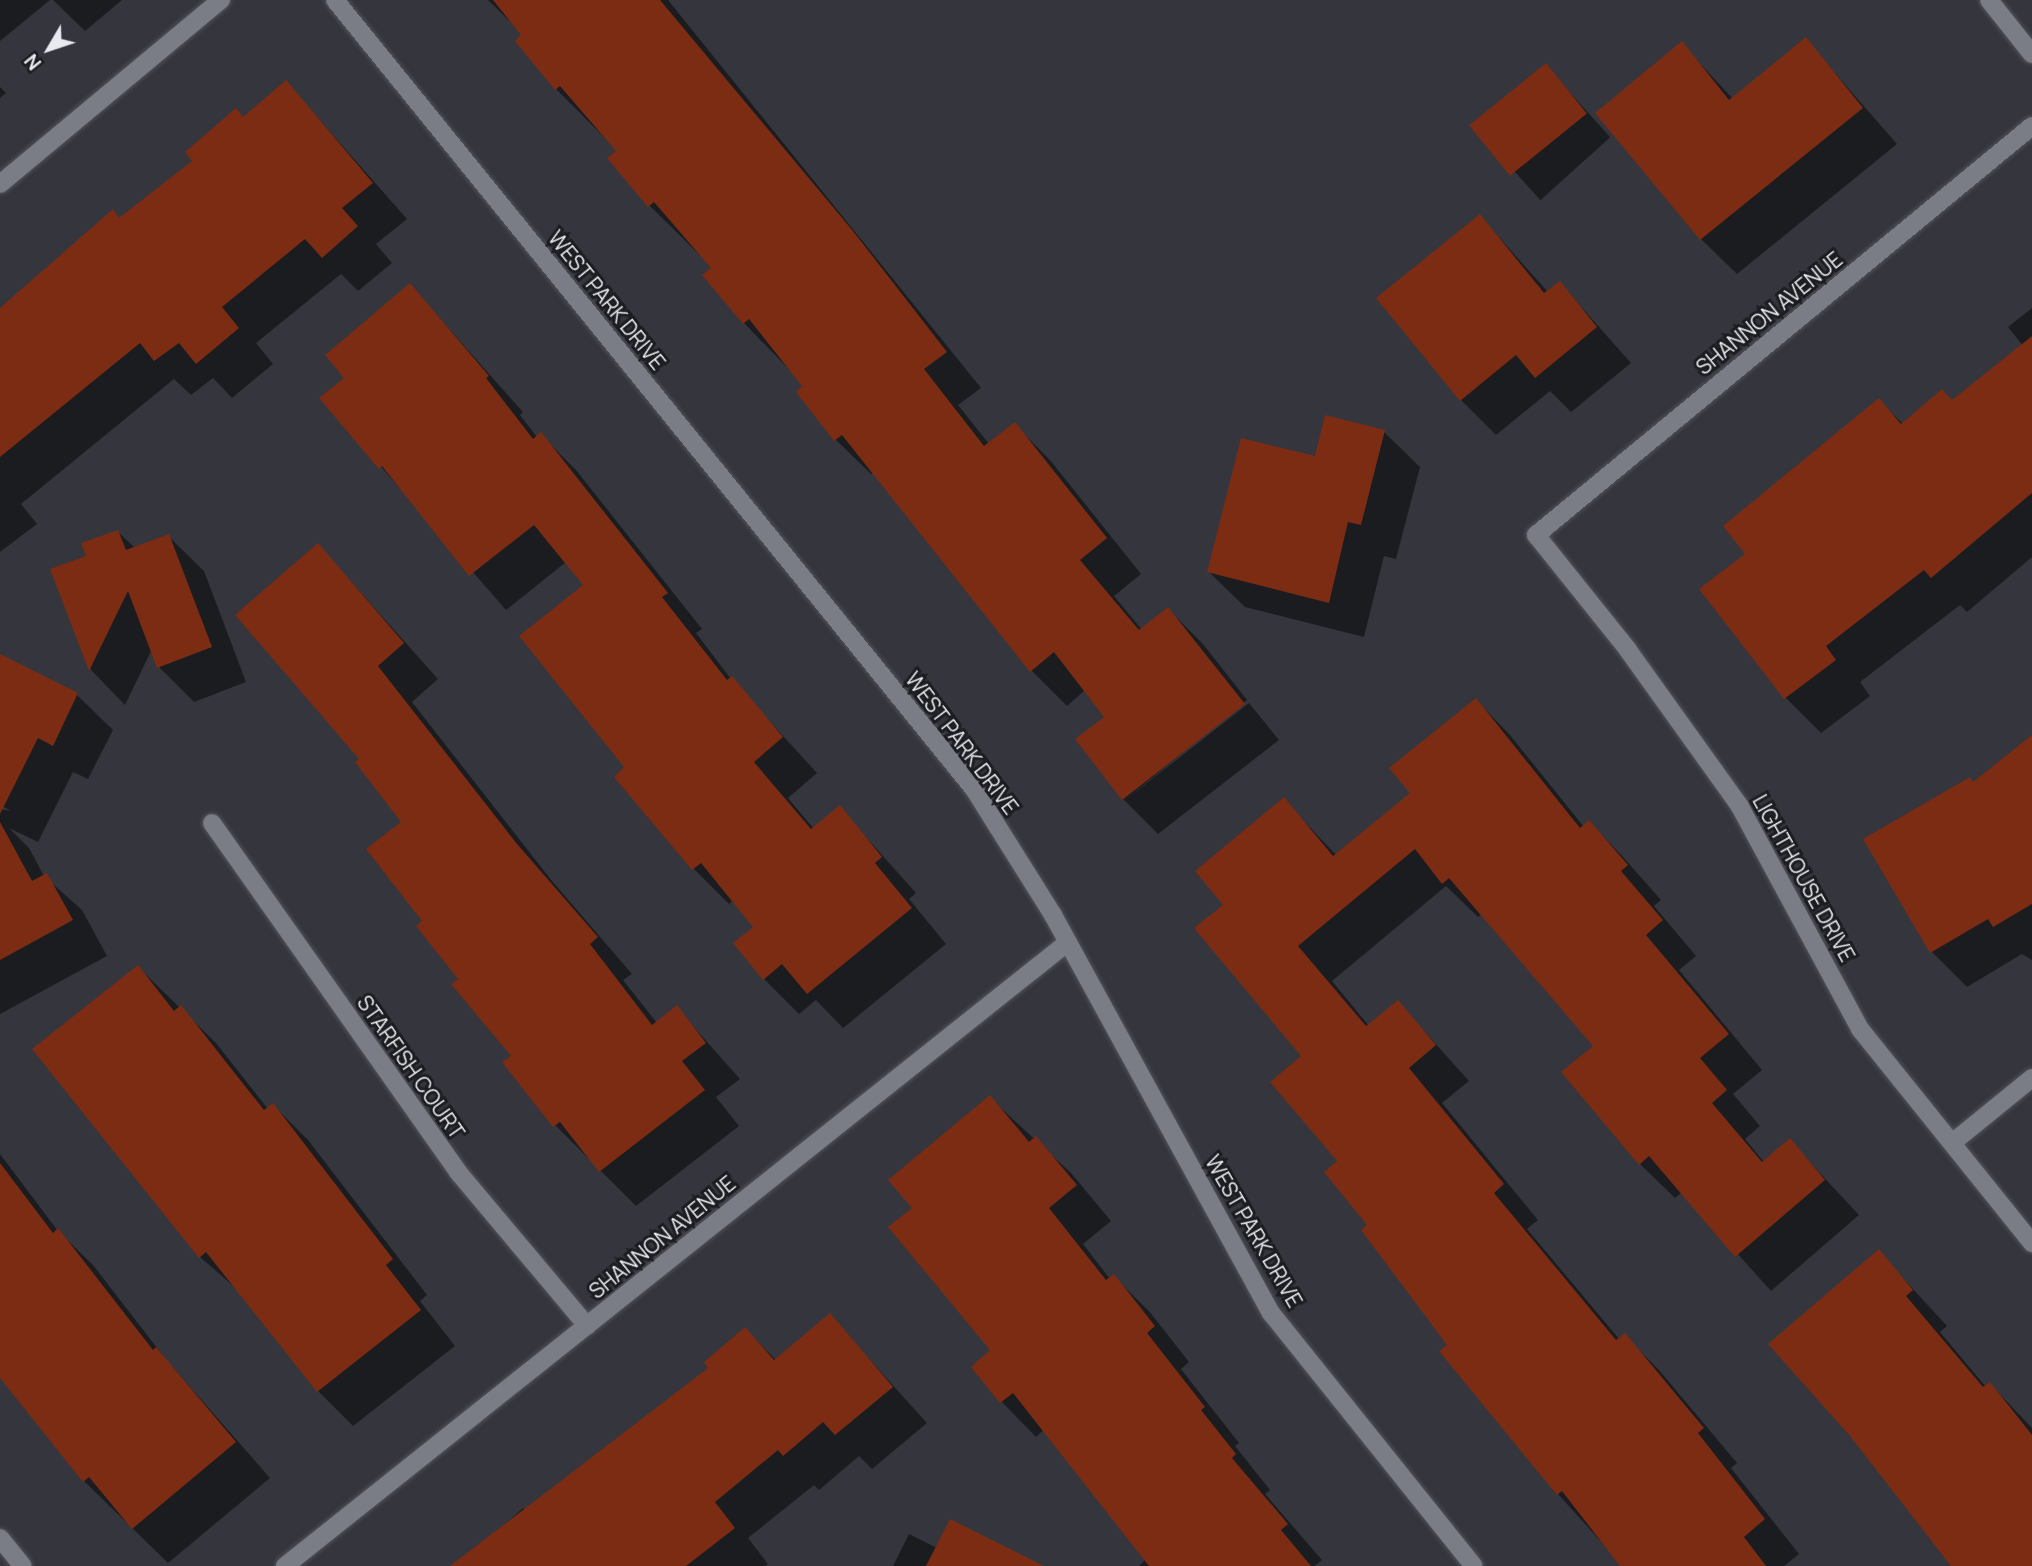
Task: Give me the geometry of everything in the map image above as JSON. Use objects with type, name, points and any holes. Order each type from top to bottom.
[{"type":"street","points":[[0,184],[221,0]]},
{"type":"street","name":"WEST PARK DRIVE","points":[[335,0],[974,789],[1068,942],[1270,1313],[1475,1566]]},
{"type":"street","points":[[1989,0],[2032,54]]},
{"type":"street","name":"SHANNON AVENUE","points":[[1536,535],[2032,126]]},
{"type":"street","name":"LIGHTHOUSE DRIVE","points":[[1536,535],[1628,650],[1739,805],[1860,1029],[2032,1243]]},
{"type":"street","name":"STARFISH COURT","points":[[212,823],[458,1172],[587,1326]]},
{"type":"street","name":"SHANNON AVENUE","points":[[285,1566],[1068,942]]},
{"type":"street","points":[[1952,1143],[2032,1078]]},
{"type":"street","points":[[0,1538],[23,1566]]},
{"type":"building","points":[[493,0],[660,0],[853,231],[947,352],[924,369],[984,446],[1015,422],[1107,538],[1080,560],[1139,630],[1168,607],[1245,704],[1122,800],[1075,739],[1104,717],[1054,652],[1030,672],[842,435],[834,441],[796,392],[802,386],[749,319],[743,324],[702,275],[711,268],[654,202],[648,207],[607,158],[616,151],[560,86],[555,90],[515,41],[521,35]]},
{"type":"building","points":[[1806,37],[1863,108],[1700,240],[1595,113],[1682,41],[1729,100]]},
{"type":"building","points":[[1546,63],[1587,114],[1510,176],[1469,125]]},
{"type":"building","points":[[286,80],[373,183],[342,208],[358,226],[322,258],[305,239],[222,307],[239,328],[196,364],[179,343],[154,361],[140,343],[0,457],[0,308],[113,209],[119,218],[192,161],[185,152],[236,108],[243,117]]},
{"type":"building","points":[[1480,214],[1544,293],[1560,281],[1597,327],[1535,378],[1516,355],[1460,401],[1376,298]]},
{"type":"building","points":[[410,283],[489,376],[486,378],[533,439],[541,432],[668,593],[662,597],[727,680],[732,676],[783,737],[754,762],[811,829],[840,805],[882,857],[875,863],[912,908],[807,994],[782,964],[763,980],[733,943],[753,927],[701,863],[692,870],[614,777],[624,767],[519,636],[583,585],[534,525],[469,576],[382,466],[379,469],[319,398],[344,378],[325,355]]},
{"type":"building","points":[[2032,336],[2032,493],[1931,578],[1924,570],[1826,646],[1836,660],[1784,699],[1699,589],[1745,554],[1723,526],[1879,398],[1901,424],[1942,389],[1952,400]]},
{"type":"building","points":[[1325,415],[1385,430],[1361,525],[1348,522],[1329,603],[1207,572],[1241,438],[1315,456]]},
{"type":"building","points":[[118,530],[126,550],[169,534],[212,647],[157,668],[128,591],[89,671],[50,569],[86,556],[81,543]]},
{"type":"building","points":[[318,543],[404,643],[378,666],[517,844],[598,937],[590,944],[652,1025],[677,1005],[706,1043],[682,1061],[705,1090],[599,1172],[560,1122],[553,1127],[502,1062],[511,1056],[451,984],[458,979],[416,926],[422,921],[366,849],[401,822],[355,762],[359,759],[235,615]]},
{"type":"building","points":[[0,654],[78,693],[53,746],[38,738],[0,814]]},
{"type":"building","points":[[1476,698],[1580,828],[1589,820],[1628,865],[1621,871],[1663,920],[1646,935],[1729,1034],[1700,1058],[1727,1090],[1712,1103],[1762,1162],[1790,1138],[1825,1180],[1735,1257],[1649,1156],[1639,1165],[1561,1072],[1593,1046],[1449,878],[1442,884],[1415,849],[1298,946],[1366,1026],[1398,1000],[1436,1045],[1409,1068],[1504,1184],[1494,1193],[1616,1340],[1625,1333],[1704,1428],[1698,1433],[1765,1519],[1744,1537],[1766,1566],[1620,1566],[1562,1491],[1557,1495],[1439,1351],[1447,1345],[1361,1230],[1367,1225],[1324,1172],[1337,1161],[1270,1082],[1301,1056],[1194,928],[1223,905],[1195,871],[1284,797],[1333,856],[1410,793],[1389,768]]},
{"type":"building","points":[[2032,735],[2032,904],[1993,927],[1988,919],[1930,953],[1863,839],[1970,777],[1973,782]]},
{"type":"building","points":[[0,822],[32,881],[47,873],[73,920],[0,960]]},
{"type":"building","points":[[138,965],[174,1011],[181,1005],[264,1110],[273,1103],[393,1259],[386,1265],[421,1310],[317,1392],[206,1252],[199,1258],[32,1049]]},
{"type":"building","points":[[990,1095],[1029,1142],[1036,1136],[1077,1185],[1049,1208],[1106,1280],[1114,1274],[1155,1326],[1147,1333],[1205,1407],[1201,1410],[1236,1454],[1232,1458],[1288,1524],[1281,1530],[1311,1566],[1149,1566],[1013,1393],[1000,1403],[971,1367],[990,1350],[888,1227],[912,1208],[888,1180]]},
{"type":"building","points":[[0,1163],[53,1233],[58,1228],[153,1350],[156,1347],[236,1442],[132,1529],[89,1477],[83,1482],[0,1378]]},
{"type":"building","points":[[1879,1249],[1913,1290],[1906,1296],[1983,1387],[1990,1382],[2032,1435],[2032,1566],[1951,1566],[1850,1436],[1768,1344]]},
{"type":"building","points":[[830,1313],[893,1387],[835,1435],[823,1422],[783,1456],[778,1450],[715,1502],[735,1528],[686,1566],[450,1566],[708,1368],[704,1362],[745,1327],[774,1360]]},
{"type":"building","points":[[950,1519],[1044,1566],[926,1566]]}]
